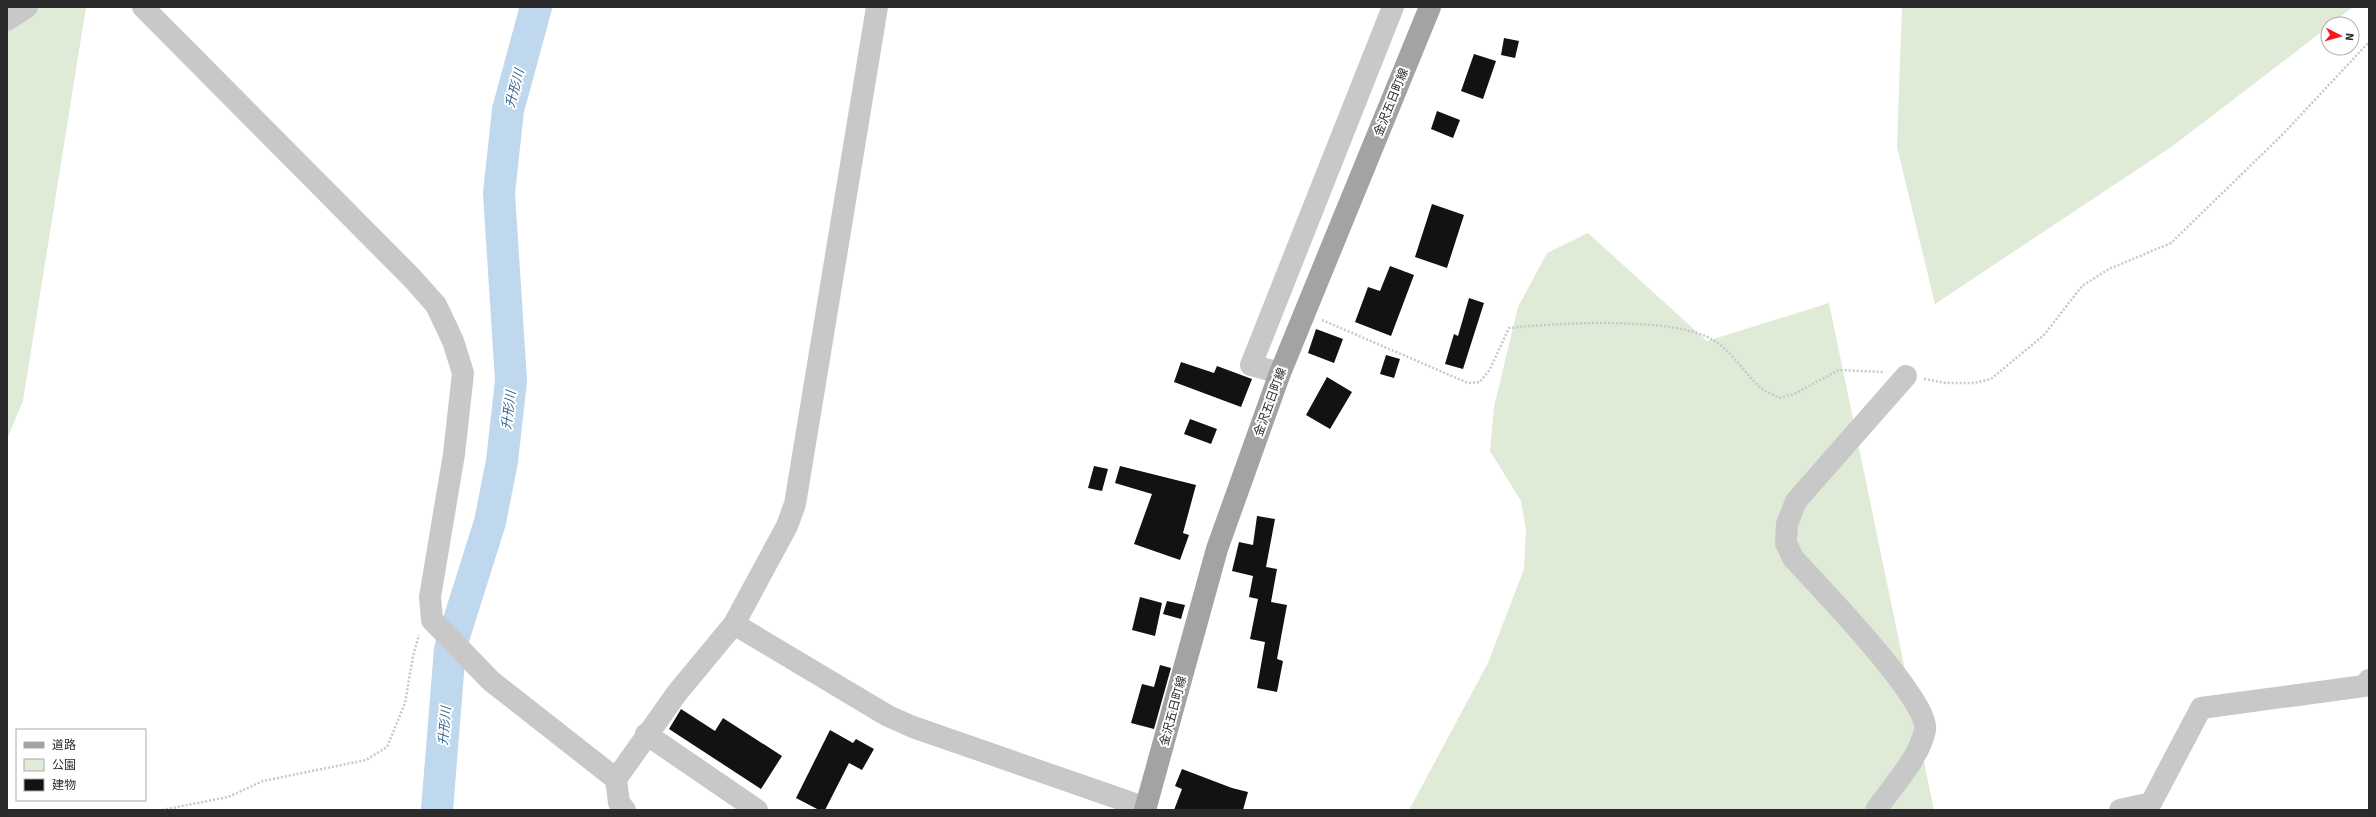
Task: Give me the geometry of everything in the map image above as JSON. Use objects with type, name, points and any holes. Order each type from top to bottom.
[{"type":"main road","name":"金沢五日町線","points":[[1146,809],[1217,549],[1280,373],[1430,7]]},
{"type":"street","points":[[7,20],[27,7]]},
{"type":"street","points":[[143,7],[412,278],[436,305],[453,341],[463,373],[454,454],[426,627],[491,681],[616,779]]},
{"type":"street","points":[[625,810],[619,803],[616,779],[646,734],[734,624],[787,526],[795,504],[877,7]]},
{"type":"street","points":[[1280,373],[1251,365],[1393,7]]},
{"type":"street","points":[[1876,810],[1919,748],[1926,728],[1922,715],[1912,696],[1869,642],[1793,558],[1786,543],[1787,524],[1796,501],[1808,485],[1906,376]]},
{"type":"street","points":[[734,624],[888,716],[913,728],[1146,809]]},
{"type":"street","points":[[2120,810],[2151,803],[2201,708],[2364,686],[2369,680]]},
{"type":"street","points":[[646,734],[757,810]]},
{"type":"path","points":[[1305,313],[1468,383],[1480,382],[1490,369],[1509,328],[1578,324],[1668,326],[1698,332],[1714,340],[1760,388],[1779,398],[1794,394],[1840,370],[1861,369],[1946,384],[1974,383],[1991,379],[2044,335],[2082,286],[2109,269],[2171,243],[2283,134],[2369,42]]},
{"type":"path","points":[[162,810],[177,805],[228,797],[263,781],[366,760],[387,747],[405,703],[413,656],[426,627]]},
{"type":"green space","points":[[7,7],[86,7],[23,401],[7,439]]},
{"type":"green space","points":[[1902,7],[2353,7],[2341,16],[2320,16],[2320,33],[2174,145],[1935,304],[1897,147]]},
{"type":"green space","points":[[1588,233],[1707,341],[1829,303],[1934,810],[1409,810],[1488,663],[1524,569],[1526,530],[1521,501],[1490,451],[1494,407],[1518,307],[1547,253]]},
{"type":"building","points":[[1504,38],[1519,41],[1515,58],[1501,55]]},
{"type":"building","points":[[1474,54],[1496,61],[1483,99],[1461,91]]},
{"type":"building","points":[[1437,111],[1460,120],[1453,138],[1431,129]]},
{"type":"building","points":[[1432,204],[1464,215],[1447,268],[1415,257]]},
{"type":"building","points":[[1390,266],[1414,275],[1391,336],[1355,322],[1368,287],[1380,291]]},
{"type":"building","points":[[1469,298],[1484,303],[1463,369],[1445,364],[1454,334],[1458,336]]},
{"type":"building","points":[[1316,329],[1343,339],[1334,363],[1308,353]]},
{"type":"building","points":[[1386,355],[1400,359],[1394,378],[1380,374]]},
{"type":"building","points":[[1181,362],[1214,373],[1217,366],[1252,379],[1241,407],[1174,382]]},
{"type":"building","points":[[1327,377],[1352,392],[1330,429],[1306,415]]},
{"type":"building","points":[[1190,419],[1217,429],[1211,444],[1184,434]]},
{"type":"building","points":[[1094,466],[1108,469],[1102,491],[1088,488]]},
{"type":"building","points":[[1120,466],[1196,485],[1183,533],[1189,535],[1180,560],[1134,544],[1152,494],[1115,483]]},
{"type":"building","points":[[1257,516],[1275,519],[1266,567],[1277,569],[1271,602],[1287,605],[1277,659],[1283,661],[1277,692],[1257,688],[1265,642],[1250,639],[1258,599],[1249,597],[1253,576],[1232,571],[1239,542],[1253,545]]},
{"type":"building","points":[[1140,597],[1162,603],[1155,636],[1132,630]]},
{"type":"building","points":[[1167,601],[1185,605],[1181,619],[1163,614]]},
{"type":"building","points":[[1160,665],[1171,668],[1154,729],[1131,723],[1142,684],[1154,687]]},
{"type":"building","points":[[681,709],[715,731],[723,718],[782,756],[761,789],[669,729]]},
{"type":"building","points":[[830,730],[853,743],[856,739],[874,749],[862,770],[849,763],[825,810],[819,810],[796,798]]},
{"type":"building","points":[[1182,769],[1232,788],[1248,792],[1243,810],[1174,810],[1182,789],[1175,786]]},
{"type":"waterway","name":"升形川","points":[[437,810],[450,649],[490,522],[502,461],[511,381],[499,193],[508,110],[536,7]]}]
